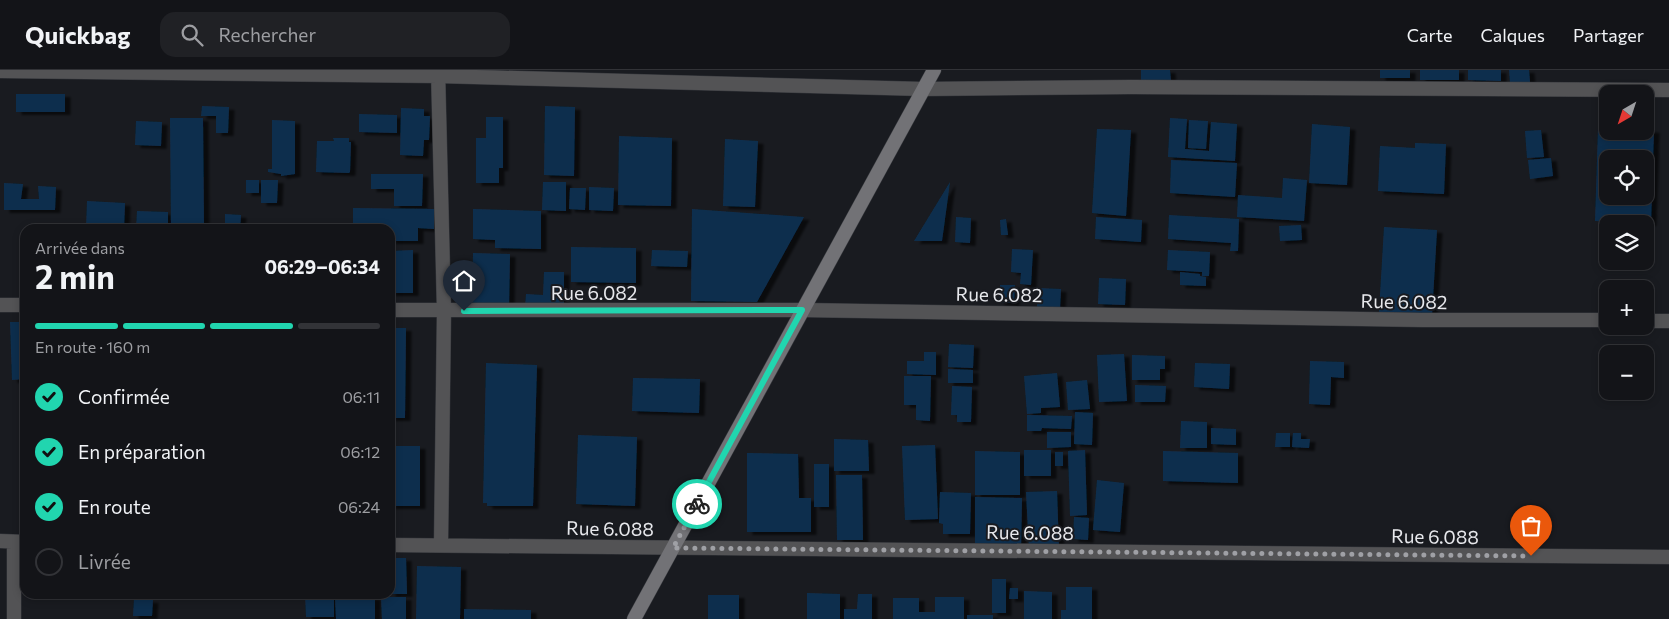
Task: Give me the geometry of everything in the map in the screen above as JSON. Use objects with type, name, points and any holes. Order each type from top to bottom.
[{"type":"main road","points":[[634,619],[934,70]]},
{"type":"street","points":[[0,71],[438,73],[923,89],[1141,87],[1669,90]]},
{"type":"street","points":[[438,73],[444,311],[441,545]]},
{"type":"street","points":[[0,304],[20,305]]},
{"type":"street","name":"Rue 6.082","points":[[395,310],[802,310],[1412,320],[1599,320]]},
{"type":"street","points":[[1654,321],[1669,321]]},
{"type":"street","points":[[13,542],[14,619]]},
{"type":"street","name":"Rue 6.088","points":[[395,545],[1669,557]]},
{"type":"building","points":[[1141,70],[1170,70],[1171,82],[1141,83]]},
{"type":"building","points":[[1380,70],[1410,70],[1410,78],[1380,78]]},
{"type":"building","points":[[1420,70],[1459,70],[1459,80],[1420,80]]},
{"type":"building","points":[[1468,70],[1501,70],[1501,81],[1468,80]]},
{"type":"building","points":[[1509,70],[1529,70],[1530,82],[1510,83]]},
{"type":"building","points":[[16,94],[65,94],[65,112],[16,112]]},
{"type":"building","points":[[202,106],[229,107],[228,133],[216,133],[216,116],[201,116]]},
{"type":"building","points":[[545,106],[575,107],[574,176],[544,175]]},
{"type":"building","points":[[401,108],[424,109],[424,116],[430,116],[429,140],[424,140],[423,156],[400,155]]},
{"type":"building","points":[[359,114],[397,115],[397,133],[359,132]]},
{"type":"building","points":[[486,117],[503,117],[503,168],[499,168],[499,183],[476,183],[476,138],[486,138]]},
{"type":"building","points":[[170,118],[203,118],[204,224],[171,224]]},
{"type":"building","points":[[1170,118],[1187,119],[1185,149],[1209,151],[1211,122],[1237,124],[1235,161],[1168,157]]},
{"type":"building","points":[[272,120],[295,121],[295,174],[281,176],[281,174],[268,172],[268,169],[272,169]]},
{"type":"building","points":[[1189,120],[1208,121],[1206,149],[1188,148]]},
{"type":"building","points":[[136,121],[162,122],[161,146],[135,145]]},
{"type":"building","points":[[1312,124],[1350,127],[1347,185],[1309,183]]},
{"type":"building","points":[[1598,128],[1599,140],[1654,140],[1653,150],[1599,150],[1599,205],[1652,205],[1651,215],[1599,215],[1599,221],[1595,221]]},
{"type":"building","points":[[1097,129],[1131,130],[1126,216],[1092,213]]},
{"type":"building","points":[[1541,130],[1544,157],[1527,158],[1525,131]]},
{"type":"building","points":[[619,136],[672,138],[671,206],[618,205]]},
{"type":"building","points":[[333,138],[349,138],[349,142],[351,142],[349,173],[316,172],[317,141],[334,141]]},
{"type":"building","points":[[725,139],[758,141],[755,207],[723,206]]},
{"type":"building","points":[[1415,143],[1446,144],[1444,194],[1378,191],[1380,146],[1415,148]]},
{"type":"building","points":[[1551,158],[1553,176],[1530,179],[1528,160]]},
{"type":"building","points":[[1171,160],[1237,163],[1235,197],[1170,193]]},
{"type":"building","points":[[371,174],[423,174],[422,206],[394,206],[394,189],[371,189]]},
{"type":"building","points":[[1283,178],[1307,180],[1304,221],[1237,217],[1238,195],[1282,198]]},
{"type":"building","points":[[246,180],[259,180],[259,193],[246,193]]},
{"type":"building","points":[[261,180],[278,180],[277,203],[261,203]]},
{"type":"building","points":[[543,182],[566,182],[566,211],[542,210]]},
{"type":"building","points":[[950,182],[942,241],[914,241]]},
{"type":"building","points":[[4,183],[23,184],[21,199],[39,199],[38,186],[56,187],[55,210],[4,210]]},
{"type":"building","points":[[589,187],[614,188],[613,211],[589,210]]},
{"type":"building","points":[[570,188],[586,188],[585,210],[569,209]]},
{"type":"building","points":[[87,201],[125,203],[124,224],[86,224]]},
{"type":"building","points":[[353,208],[434,209],[434,229],[418,228],[418,241],[395,241],[395,224],[353,224]]},
{"type":"building","points":[[473,209],[541,211],[541,249],[495,248],[495,240],[473,239]]},
{"type":"building","points":[[692,209],[804,217],[757,302],[691,301]]},
{"type":"building","points":[[137,211],[168,212],[168,224],[136,224]]},
{"type":"building","points":[[225,214],[241,215],[240,224],[225,224]]},
{"type":"building","points":[[1169,215],[1239,219],[1238,251],[1230,251],[1231,243],[1168,239]]},
{"type":"building","points":[[956,217],[971,218],[970,243],[955,242]]},
{"type":"building","points":[[1096,217],[1142,220],[1141,242],[1095,239]]},
{"type":"building","points":[[1006,219],[1008,235],[1001,235],[1000,220]]},
{"type":"building","points":[[1301,225],[1302,240],[1280,241],[1279,226]]},
{"type":"building","points":[[1384,227],[1437,230],[1432,315],[1379,312]]},
{"type":"building","points":[[571,247],[636,248],[636,283],[571,282]]},
{"type":"building","points":[[1012,249],[1033,250],[1031,285],[1020,284],[1021,273],[1011,272]]},
{"type":"building","points":[[413,250],[413,293],[395,293],[395,251]]},
{"type":"building","points":[[652,250],[688,251],[687,267],[651,266]]},
{"type":"building","points":[[1168,250],[1210,252],[1209,276],[1202,276],[1202,272],[1167,270]]},
{"type":"building","points":[[473,253],[510,254],[509,307],[472,306]]},
{"type":"building","points":[[544,272],[564,272],[564,308],[525,307],[526,294],[543,295]]},
{"type":"building","points":[[1180,272],[1200,274],[1200,276],[1206,277],[1206,286],[1180,285]]},
{"type":"building","points":[[1099,278],[1126,279],[1125,305],[1098,304]]},
{"type":"building","points":[[1000,285],[1015,285],[1014,303],[999,302]]},
{"type":"building","points":[[1038,288],[1061,289],[1060,309],[1037,307]]},
{"type":"building","points":[[10,322],[20,322],[20,379],[12,380]]},
{"type":"building","points":[[395,328],[406,328],[405,418],[395,418]]},
{"type":"building","points":[[949,344],[974,345],[973,368],[948,367]]},
{"type":"building","points":[[924,352],[936,352],[936,375],[907,374],[907,361],[924,361]]},
{"type":"building","points":[[1124,354],[1127,401],[1099,402],[1097,355]]},
{"type":"building","points":[[1132,355],[1165,356],[1165,369],[1160,369],[1160,380],[1132,380]]},
{"type":"building","points":[[1310,361],[1344,362],[1344,378],[1331,377],[1330,405],[1309,404]]},
{"type":"building","points":[[486,363],[537,365],[533,506],[487,506],[487,503],[483,503]]},
{"type":"building","points":[[1195,363],[1230,364],[1229,389],[1194,387]]},
{"type":"building","points":[[948,369],[973,370],[973,383],[948,383]]},
{"type":"building","points":[[1057,373],[1060,407],[1041,408],[1041,413],[1027,414],[1024,376]]},
{"type":"building","points":[[904,376],[931,376],[930,421],[916,420],[916,405],[904,405]]},
{"type":"building","points":[[633,378],[700,379],[699,413],[632,411]]},
{"type":"building","points":[[1087,380],[1090,409],[1068,410],[1066,382]]},
{"type":"building","points":[[1135,385],[1166,386],[1165,402],[1135,402]]},
{"type":"building","points":[[952,386],[972,387],[971,422],[957,422],[957,415],[951,415]]},
{"type":"building","points":[[1075,412],[1093,413],[1092,445],[1074,444]]},
{"type":"building","points":[[1027,415],[1072,416],[1071,429],[1042,428],[1041,431],[1027,431]]},
{"type":"building","points":[[1181,421],[1207,422],[1207,448],[1180,448]]},
{"type":"building","points":[[1211,428],[1236,429],[1236,445],[1211,444]]},
{"type":"building","points":[[1047,432],[1071,432],[1071,447],[1047,448]]},
{"type":"building","points":[[1276,433],[1290,433],[1290,447],[1275,447]]},
{"type":"building","points":[[1293,433],[1301,433],[1301,439],[1310,439],[1309,448],[1292,447]]},
{"type":"building","points":[[578,435],[637,437],[635,506],[576,504]]},
{"type":"building","points":[[834,439],[868,440],[869,471],[834,471]]},
{"type":"building","points":[[935,445],[938,519],[905,520],[902,446]]},
{"type":"building","points":[[395,446],[420,446],[420,506],[395,506]]},
{"type":"building","points":[[1024,450],[1051,450],[1051,476],[1024,476]]},
{"type":"building","points":[[1085,450],[1087,515],[1070,516],[1068,451]]},
{"type":"building","points":[[975,451],[1020,452],[1020,495],[975,495]]},
{"type":"building","points":[[1163,451],[1238,453],[1238,483],[1163,481]]},
{"type":"building","points":[[1055,452],[1063,452],[1063,466],[1055,466]]},
{"type":"building","points":[[747,453],[798,454],[799,498],[811,498],[811,532],[747,532]]},
{"type":"building","points":[[814,464],[829,464],[829,507],[814,507]]},
{"type":"building","points":[[836,475],[862,475],[863,540],[837,540]]},
{"type":"building","points":[[1097,480],[1124,483],[1120,532],[1093,530]]},
{"type":"building","points":[[1057,491],[1059,549],[1029,549],[1026,492]]},
{"type":"building","points":[[940,492],[971,493],[970,534],[943,534],[943,524],[939,523]]},
{"type":"building","points":[[975,497],[1022,498],[1021,550],[975,549]]},
{"type":"building","points":[[1074,517],[1089,518],[1088,540],[1073,539]]},
{"type":"building","points":[[395,558],[406,558],[407,594],[395,594]]},
{"type":"building","points":[[417,566],[461,567],[460,619],[416,619]]},
{"type":"building","points":[[992,579],[1006,579],[1006,613],[992,613]]},
{"type":"building","points":[[1066,587],[1092,587],[1092,619],[1061,619],[1061,610],[1066,610]]},
{"type":"building","points":[[1010,588],[1018,588],[1018,599],[1009,599]]},
{"type":"building","points":[[1024,591],[1052,592],[1052,619],[1024,619]]},
{"type":"building","points":[[807,593],[840,594],[840,619],[807,619]]},
{"type":"building","points":[[858,594],[872,594],[872,619],[844,619],[844,609],[857,609]]},
{"type":"building","points":[[708,595],[739,595],[739,619],[708,619]]},
{"type":"building","points":[[406,597],[406,619],[382,619],[381,599]]},
{"type":"building","points":[[935,597],[964,597],[964,619],[893,619],[893,598],[919,598],[919,612],[935,612]]},
{"type":"building","points":[[134,599],[153,600],[152,616],[133,616]]},
{"type":"building","points":[[305,599],[334,599],[334,617],[306,617]]},
{"type":"building","points":[[335,599],[375,599],[375,619],[336,619]]},
{"type":"building","points":[[464,609],[531,610],[531,619],[464,619]]},
{"type":"building","points":[[967,615],[993,615],[993,619],[967,619]]},
{"type":"way so far","points":[[697,504],[673,548],[1531,556]]},
{"type":"route","points":[[464,311],[802,310],[697,504]]}]
